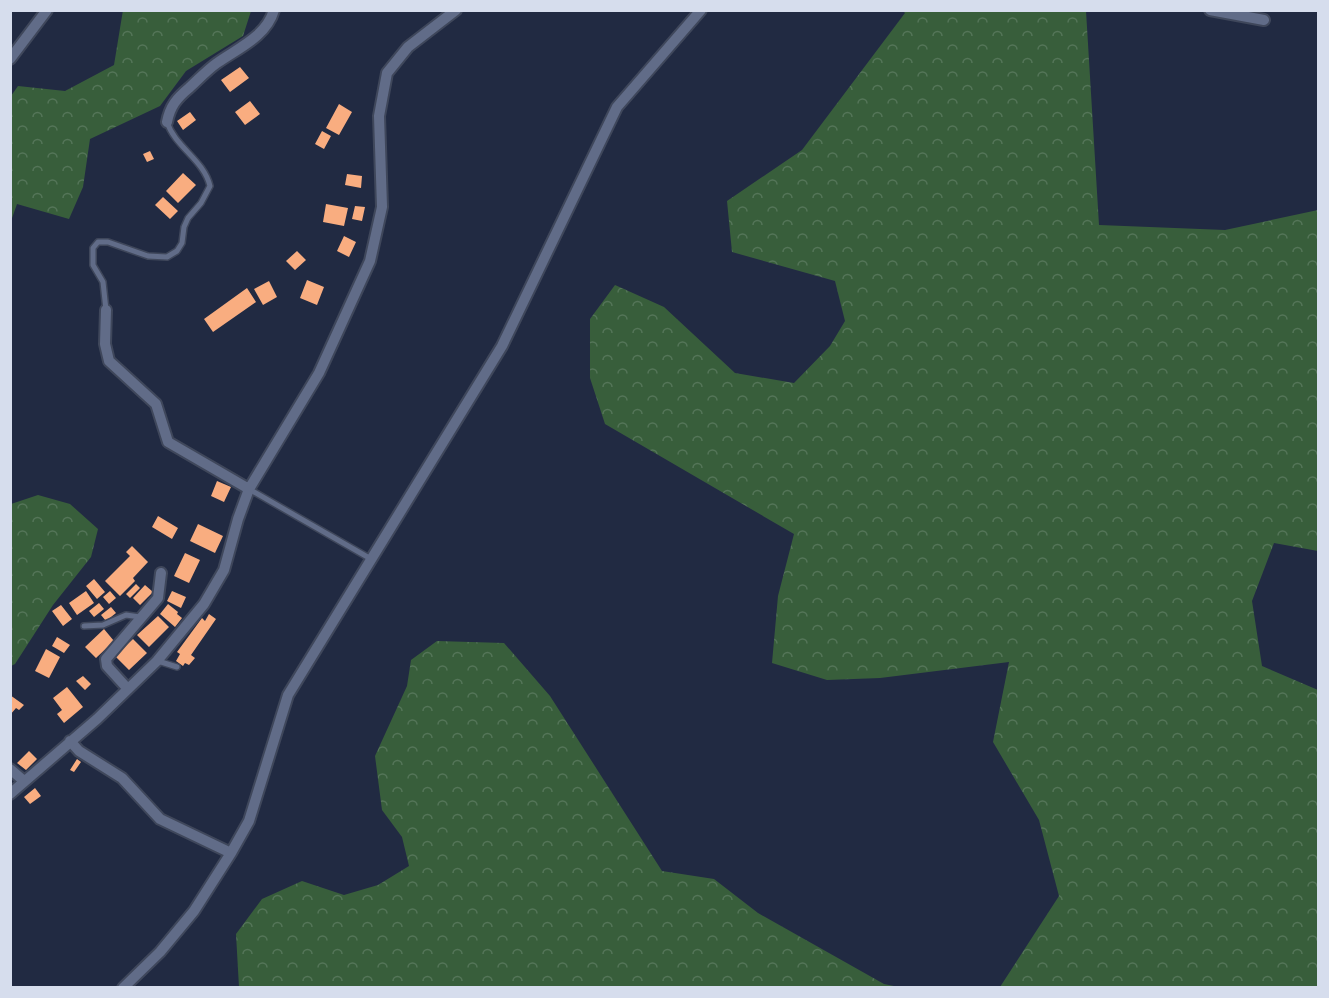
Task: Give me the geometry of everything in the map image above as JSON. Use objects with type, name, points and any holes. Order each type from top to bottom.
[{"type":"street","points":[[10,59],[46,10]]},
{"type":"street","points":[[167,122],[174,101],[216,64],[265,29],[274,10]]},
{"type":"street","points":[[10,794],[97,719],[157,661],[204,604],[224,570],[249,489],[319,373],[370,261],[382,207],[379,116],[387,73],[408,46],[456,10]]},
{"type":"street","points":[[123,987],[160,952],[194,911],[231,853],[249,821],[288,694],[502,346],[617,107],[701,10]]},
{"type":"street","points":[[1210,10],[1216,13],[1264,20]]},
{"type":"street","points":[[106,310],[105,344],[109,361],[156,404],[168,442],[249,489]]},
{"type":"street","points":[[127,688],[107,666],[106,659],[158,598],[161,573]]},
{"type":"street","points":[[70,741],[79,751],[122,778],[160,819],[231,853]]},
{"type":"street","points":[[10,769],[24,782]]},
{"type":"lane","points":[[106,310],[103,282],[93,265],[93,248],[98,242],[108,242],[148,256],[166,257],[177,251],[182,243],[188,218],[201,203],[210,186],[209,179],[200,164],[177,140],[167,122]]},
{"type":"lane","points":[[249,489],[371,559]]},
{"type":"lane","points":[[84,626],[103,625],[126,615],[141,617]]},
{"type":"lane","points":[[157,661],[177,667]]},
{"type":"green space","points":[[123,10],[251,11],[243,36],[186,71],[160,106],[90,139],[83,187],[69,219],[17,204],[11,221],[11,96],[18,86],[65,91],[114,65]]},
{"type":"green space","points":[[903,11],[1086,11],[1099,225],[1225,230],[1318,210],[1318,551],[1274,543],[1252,601],[1262,666],[1318,690],[1318,987],[1000,987],[1059,896],[1039,820],[993,742],[1009,662],[880,678],[827,680],[772,663],[778,596],[794,534],[605,424],[590,378],[590,319],[615,285],[664,307],[735,373],[794,383],[830,346],[845,321],[835,281],[732,252],[727,201],[802,150],[905,13]]},
{"type":"green space","points":[[38,495],[70,504],[98,529],[91,557],[53,605],[15,664],[11,666],[11,504]]},
{"type":"green space","points":[[437,641],[504,643],[550,696],[662,871],[714,879],[758,913],[884,984],[899,987],[239,987],[236,934],[262,899],[302,881],[344,895],[378,885],[409,866],[402,837],[382,810],[375,756],[407,686],[411,660]]},
{"type":"building","points":[[240,67],[249,78],[230,92],[221,80]]},
{"type":"building","points":[[250,101],[260,114],[245,125],[235,112]]},
{"type":"building","points":[[339,104],[352,112],[339,135],[326,128]]},
{"type":"building","points":[[190,112],[196,120],[183,130],[177,121]]},
{"type":"building","points":[[322,131],[331,136],[324,149],[315,144]]},
{"type":"building","points":[[150,151],[154,159],[147,162],[143,154]]},
{"type":"building","points":[[183,173],[196,185],[178,203],[166,191]]},
{"type":"building","points":[[347,174],[362,176],[361,188],[345,185]]},
{"type":"building","points":[[163,197],[178,211],[170,219],[155,205]]},
{"type":"building","points":[[326,204],[348,208],[344,226],[323,222]]},
{"type":"building","points":[[355,206],[365,207],[362,221],[352,219]]},
{"type":"building","points":[[344,236],[356,242],[349,257],[337,251]]},
{"type":"building","points":[[297,251],[306,260],[295,270],[286,261]]},
{"type":"building","points":[[307,280],[324,287],[317,305],[300,298]]},
{"type":"building","points":[[269,281],[277,297],[263,305],[254,289]]},
{"type":"building","points":[[247,288],[256,302],[213,332],[204,319]]},
{"type":"building","points":[[217,481],[231,487],[224,502],[211,496]]},
{"type":"building","points":[[158,516],[178,528],[172,539],[152,527]]},
{"type":"building","points":[[198,524],[223,536],[215,553],[190,541]]},
{"type":"building","points":[[132,546],[148,562],[133,578],[135,581],[120,596],[105,581],[130,556],[126,552]]},
{"type":"building","points":[[185,553],[200,560],[189,583],[174,576]]},
{"type":"building","points":[[94,579],[105,592],[97,599],[86,586]]},
{"type":"building","points":[[136,584],[140,588],[130,598],[126,594]]},
{"type":"building","points":[[145,585],[153,592],[140,605],[133,598]]},
{"type":"building","points":[[86,591],[94,603],[77,615],[69,603]]},
{"type":"building","points":[[110,591],[116,598],[109,604],[103,597]]},
{"type":"building","points":[[172,591],[186,597],[181,608],[167,601]]},
{"type":"building","points":[[99,603],[104,609],[94,617],[89,611]]},
{"type":"building","points":[[168,604],[182,618],[175,627],[160,614]]},
{"type":"building","points":[[61,605],[72,619],[63,626],[52,611]]},
{"type":"building","points":[[111,607],[116,613],[106,621],[101,615]]},
{"type":"building","points":[[209,614],[216,619],[191,655],[195,658],[189,665],[185,663],[183,666],[176,661],[180,654],[177,652],[202,618],[205,621]]},
{"type":"building","points":[[158,616],[169,627],[149,647],[137,635]]},
{"type":"building","points":[[104,629],[114,641],[96,658],[85,647]]},
{"type":"building","points":[[57,637],[70,645],[64,653],[52,646]]},
{"type":"building","points":[[133,639],[147,653],[129,670],[115,656]]},
{"type":"building","points":[[46,649],[60,657],[49,678],[35,671]]},
{"type":"building","points":[[83,676],[91,684],[85,690],[76,681]]},
{"type":"building","points":[[67,687],[83,707],[64,723],[57,714],[62,710],[53,698]]},
{"type":"building","points":[[10,695],[24,705],[19,710],[16,708],[10,715]]},
{"type":"building","points":[[29,751],[37,759],[26,770],[17,763]]},
{"type":"building","points":[[77,759],[81,762],[74,772],[70,770]]},
{"type":"building","points":[[35,788],[41,796],[30,804],[24,797]]}]
